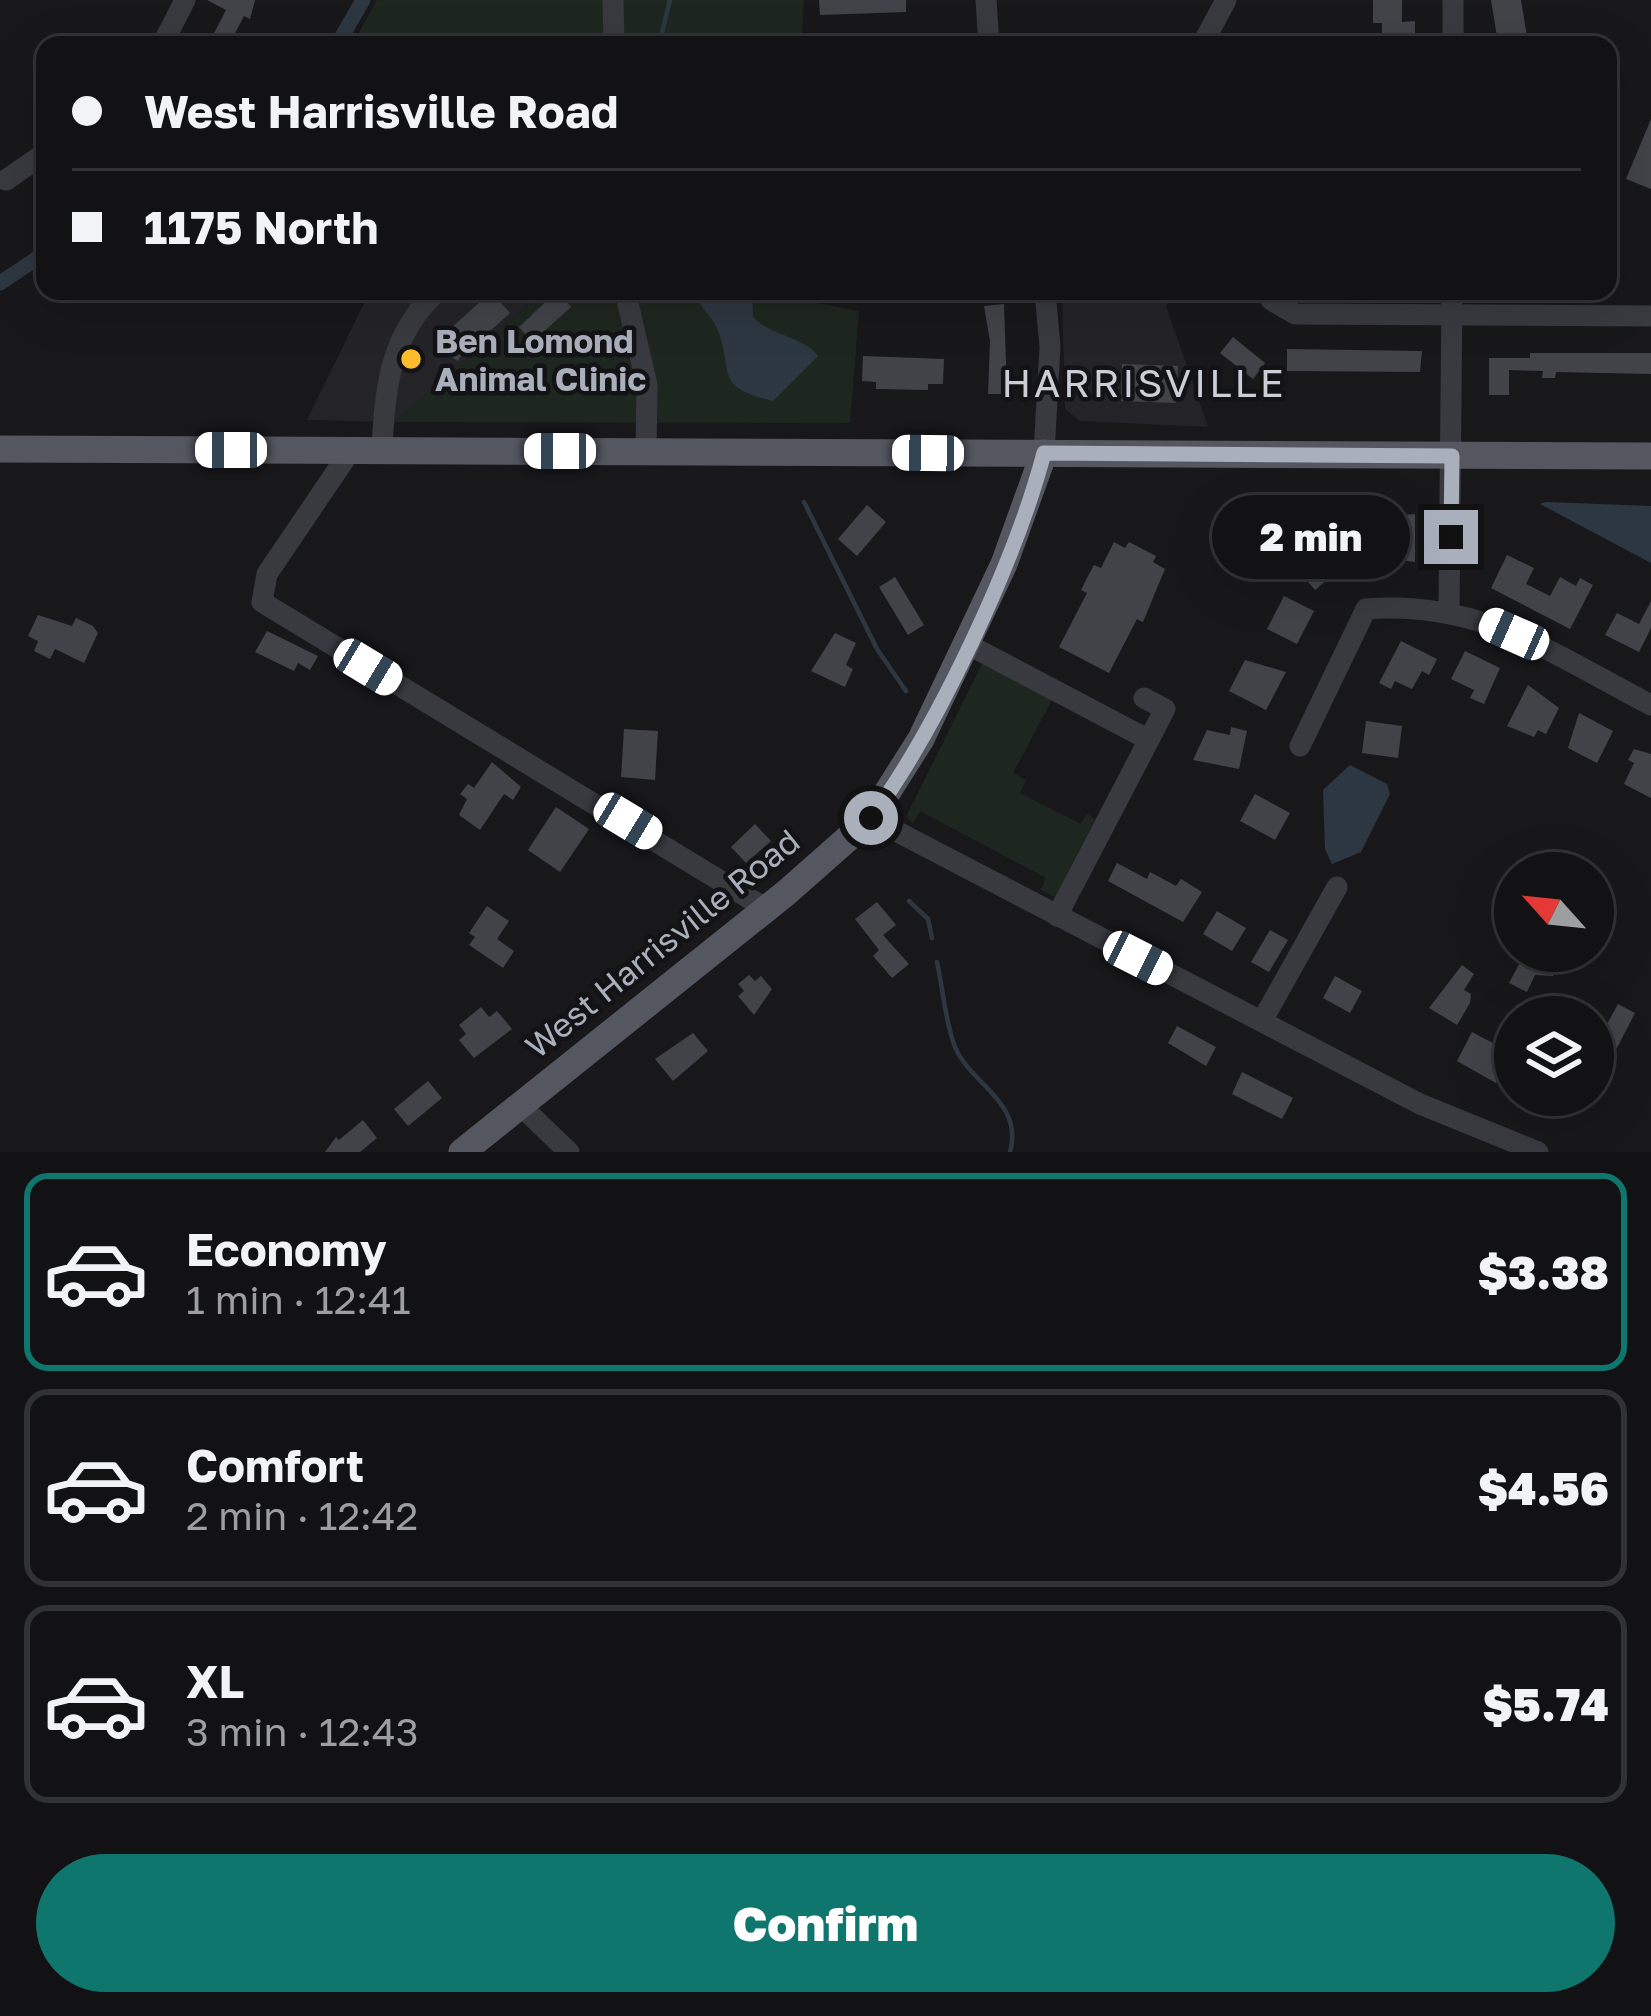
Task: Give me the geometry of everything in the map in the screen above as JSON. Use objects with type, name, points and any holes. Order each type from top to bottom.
[{"type":"main road","points":[[0,449],[1651,456]]},
{"type":"main road","name":"West Harrisville Road","points":[[462,1152],[871,818],[921,740],[967,644],[1034,491],[1044,453]]},
{"type":"street","points":[[167,36],[185,0]]},
{"type":"street","points":[[986,0],[988,36]]},
{"type":"street","points":[[1207,36],[1226,0]]},
{"type":"street","points":[[1453,0],[1453,36]]},
{"type":"street","points":[[611,2],[613,36]]},
{"type":"street","points":[[7,180],[36,159]]},
{"type":"street","points":[[382,451],[389,367],[428,300]]},
{"type":"street","points":[[628,300],[647,385],[646,451]]},
{"type":"street","points":[[1044,453],[1050,346],[1047,300]]},
{"type":"street","points":[[1271,300],[1295,314],[1651,316]]},
{"type":"street","points":[[1449,610],[1452,300]]},
{"type":"street","points":[[352,450],[267,574],[262,602],[766,908]]},
{"type":"street","points":[[1300,746],[1366,609],[1449,610],[1514,634],[1651,705]]},
{"type":"street","points":[[967,644],[1149,740]]},
{"type":"street","points":[[1057,916],[1165,709],[1144,698]]},
{"type":"street","points":[[871,818],[1420,1104],[1538,1152]]},
{"type":"street","points":[[1262,1022],[1337,887]]},
{"type":"street","points":[[520,1105],[569,1152]]},
{"type":"shaded area","points":[[377,0],[804,0],[802,36],[357,36]]},
{"type":"shaded area","points":[[366,300],[533,300],[395,422],[307,420]]},
{"type":"shaded area","points":[[533,300],[802,300],[859,311],[850,423],[395,422]]},
{"type":"shaded area","points":[[698,300],[752,300],[753,317],[818,356],[773,401],[755,396],[730,378],[717,327]]},
{"type":"shaded area","points":[[1062,300],[1169,300],[1166,306],[1208,427],[1080,421],[1065,409]]},
{"type":"shaded area","points":[[1540,504],[1651,506],[1651,563]]},
{"type":"shaded area","points":[[984,660],[1054,696],[1013,773],[1026,780],[1020,793],[1081,824],[1087,814],[1095,819],[1055,897],[1041,890],[1046,878],[920,811],[913,823],[906,817]]},
{"type":"shaded area","points":[[1350,765],[1387,784],[1390,794],[1361,852],[1332,864],[1325,849],[1323,790]]},
{"type":"building","points":[[207,0],[255,0],[250,19],[244,16],[234,36],[213,36],[226,10]]},
{"type":"building","points":[[819,0],[906,0],[906,12],[820,15]]},
{"type":"building","points":[[1373,0],[1402,0],[1402,22],[1415,21],[1415,36],[1382,33],[1382,23],[1373,23]]},
{"type":"building","points":[[1491,0],[1521,0],[1527,36],[1497,36]]},
{"type":"building","points":[[1651,119],[1651,189],[1626,179]]},
{"type":"building","points":[[482,300],[498,300],[510,313],[479,341],[473,335],[458,361],[435,347],[445,328],[449,330]]},
{"type":"building","points":[[548,300],[565,300],[571,307],[532,342],[519,327]]},
{"type":"building","points":[[1004,304],[1007,394],[988,394],[990,341],[984,306]]},
{"type":"building","points":[[1233,337],[1265,363],[1253,379],[1220,353]]},
{"type":"building","points":[[1287,349],[1422,351],[1420,372],[1287,371]]},
{"type":"building","points":[[1530,353],[1651,353],[1651,374],[1556,372],[1555,378],[1542,378],[1543,371],[1509,370],[1509,395],[1489,395],[1489,358],[1530,358]]},
{"type":"building","points":[[863,356],[944,359],[943,384],[928,384],[928,390],[876,389],[876,382],[862,381]]},
{"type":"building","points":[[1122,364],[1178,366],[1176,403],[1121,401]]},
{"type":"building","points":[[867,505],[886,522],[857,556],[838,539]]},
{"type":"building","points":[[1415,514],[1415,562],[1373,557],[1373,524],[1384,524],[1384,517]]},
{"type":"building","points":[[1323,532],[1348,562],[1315,590],[1289,560]]},
{"type":"building","points":[[1114,542],[1125,548],[1129,542],[1156,556],[1153,562],[1165,569],[1143,622],[1137,619],[1109,673],[1059,647],[1087,593],[1081,590],[1087,578],[1094,565],[1101,568]]},
{"type":"building","points":[[1507,555],[1534,568],[1526,584],[1550,596],[1560,577],[1576,586],[1580,578],[1593,585],[1570,629],[1491,588]]},
{"type":"building","points":[[895,577],[924,625],[908,635],[879,587]]},
{"type":"building","points":[[1284,596],[1314,611],[1297,644],[1267,629]]},
{"type":"building","points":[[1651,601],[1651,628],[1639,652],[1605,635],[1617,613],[1639,624]]},
{"type":"building","points":[[38,615],[72,626],[76,618],[93,626],[98,633],[84,663],[55,649],[50,659],[34,651],[38,641],[28,636]]},
{"type":"building","points":[[267,631],[318,656],[310,670],[298,663],[294,671],[255,652]]},
{"type":"building","points":[[835,633],[856,643],[846,665],[853,669],[845,687],[811,671]]},
{"type":"building","points":[[1401,641],[1437,659],[1429,675],[1422,671],[1412,689],[1395,681],[1391,689],[1379,683]]},
{"type":"building","points":[[1465,651],[1500,668],[1484,704],[1470,698],[1474,690],[1451,679]]},
{"type":"building","points":[[1245,660],[1286,672],[1266,710],[1229,691]]},
{"type":"building","points":[[1528,685],[1559,708],[1546,734],[1538,730],[1534,737],[1507,726]]},
{"type":"building","points":[[1579,713],[1613,731],[1597,763],[1568,748]]},
{"type":"building","points":[[1366,721],[1402,726],[1398,758],[1362,753]]},
{"type":"building","points":[[1231,727],[1247,731],[1239,769],[1193,760],[1207,730],[1230,735]]},
{"type":"building","points":[[624,729],[658,731],[655,780],[621,777]]},
{"type":"building","points":[[1634,749],[1651,754],[1651,798],[1624,784],[1634,763],[1628,760]]},
{"type":"building","points":[[492,762],[521,787],[513,800],[504,794],[480,830],[459,815],[467,799],[460,794],[468,784],[474,788]]},
{"type":"building","points":[[1255,794],[1290,813],[1275,840],[1240,821]]},
{"type":"building","points":[[556,807],[589,829],[560,872],[528,850]]},
{"type":"building","points":[[755,824],[771,841],[746,863],[731,847]]},
{"type":"building","points":[[1117,863],[1147,879],[1150,872],[1176,886],[1181,879],[1202,892],[1183,922],[1108,881]]},
{"type":"building","points":[[877,902],[896,925],[883,935],[909,964],[892,978],[873,956],[879,950],[855,919]]},
{"type":"building","points":[[487,906],[509,921],[497,939],[514,951],[503,968],[469,945],[475,937],[469,933]]},
{"type":"building","points":[[1217,911],[1246,928],[1232,951],[1203,934]]},
{"type":"building","points":[[1270,930],[1288,940],[1269,972],[1251,962]]},
{"type":"building","points":[[1462,965],[1474,974],[1464,990],[1471,994],[1470,1003],[1457,1025],[1429,1008]]},
{"type":"building","points":[[1515,972],[1555,972],[1553,976],[1535,975],[1527,992],[1509,983]]},
{"type":"building","points":[[749,975],[755,981],[761,976],[772,989],[754,1015],[738,996],[744,991],[738,984]]},
{"type":"building","points":[[1335,976],[1362,991],[1350,1013],[1323,998]]},
{"type":"building","points":[[1618,1004],[1635,1013],[1617,1048],[1614,1046]]},
{"type":"building","points":[[481,1007],[489,1017],[497,1011],[512,1029],[474,1058],[459,1040],[466,1034],[459,1025]]},
{"type":"building","points":[[1177,1026],[1216,1047],[1206,1066],[1168,1043]]},
{"type":"building","points":[[1472,1032],[1494,1044],[1494,1082],[1457,1061]]},
{"type":"building","points":[[693,1033],[708,1051],[673,1081],[655,1059]]},
{"type":"building","points":[[1242,1072],[1293,1098],[1282,1119],[1232,1094]]},
{"type":"building","points":[[428,1081],[442,1098],[408,1126],[394,1109]]},
{"type":"building","points":[[363,1120],[377,1138],[360,1152],[325,1152],[336,1137],[339,1140]]},
{"type":"waterway","points":[[342,36],[363,0]]},
{"type":"waterway","points":[[661,36],[670,0]]},
{"type":"waterway","points":[[0,283],[36,259]]},
{"type":"waterway","points":[[804,502],[877,649],[906,691]]},
{"type":"waterway","points":[[909,901],[928,919],[932,938]]},
{"type":"waterway","points":[[937,962],[955,1047],[1010,1120],[1010,1152]]},
{"type":"place","name":"Ben Lomond Animal Clinic","points":[[411,359]]},
{"type":"district","name":"HARRISVILLE","points":[[1144,382]]},
{"type":"route","points":[[871,818],[921,740],[1004,564],[1044,453],[1452,456],[1451,537]]}]
